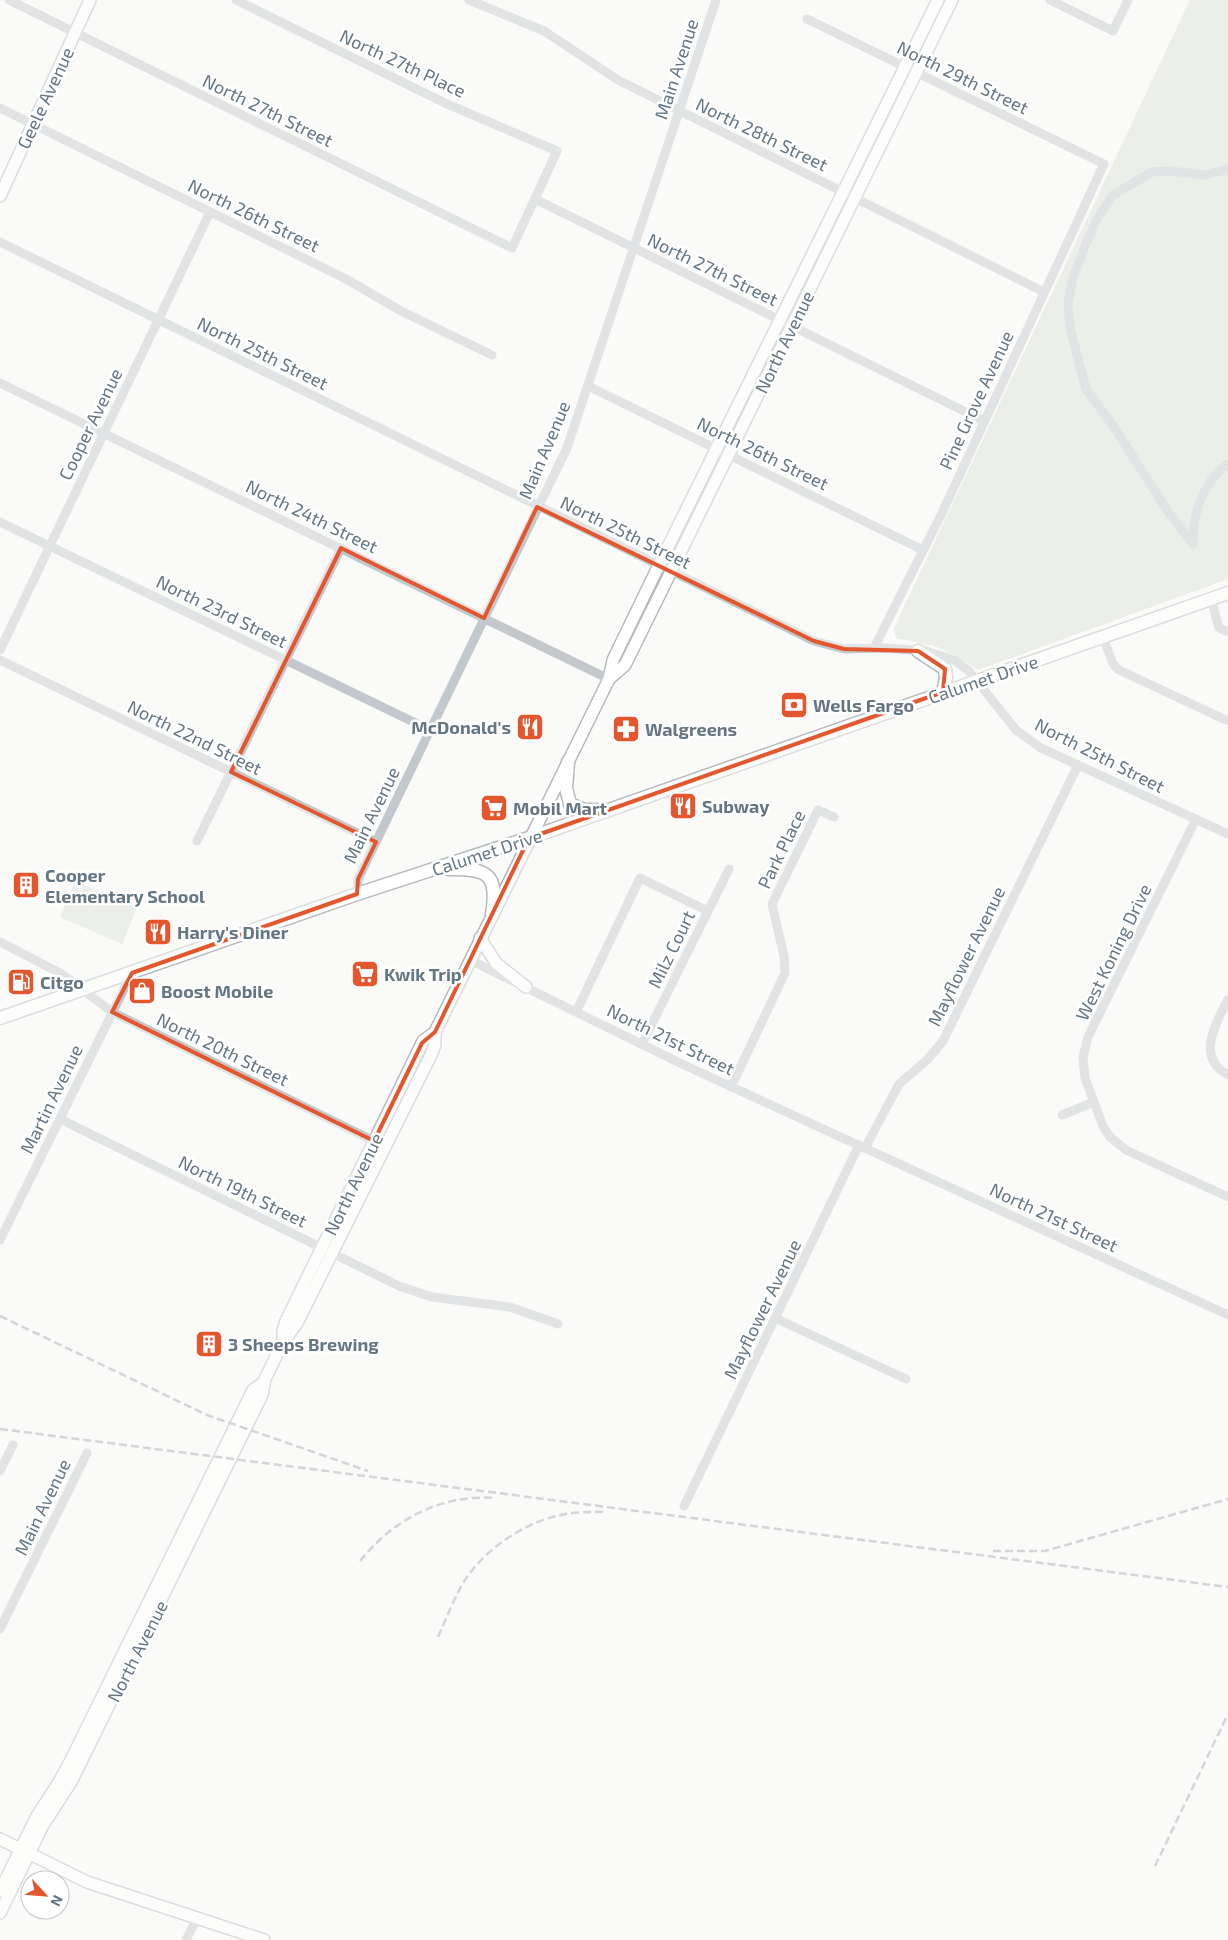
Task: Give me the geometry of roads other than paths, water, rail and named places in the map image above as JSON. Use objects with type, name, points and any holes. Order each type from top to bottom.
[{"type":"main road","name":"Geele Avenue","points":[[0,196],[90,0]]},
{"type":"main road","name":"North Avenue","points":[[327,1251],[385,1146],[432,1052],[435,1032],[609,679],[613,660],[938,0]]},
{"type":"main road","name":"North Avenue","points":[[609,679],[625,665],[952,0]]},
{"type":"main road","name":"Calumet Drive","points":[[0,1018],[357,894],[529,838],[1228,593]]},
{"type":"main road","points":[[918,651],[944,669],[946,678],[943,692]]},
{"type":"main road","points":[[568,762],[566,788],[570,804],[576,808],[590,811],[615,808]]},
{"type":"main road","points":[[435,869],[465,869],[484,873],[494,888],[492,914]]},
{"type":"main road","points":[[480,938],[496,963],[526,987]]},
{"type":"main road","name":"North Avenue","points":[[0,1913],[37,1816],[60,1782],[253,1390],[263,1383],[283,1342],[298,1323],[374,1141],[422,1043],[435,1032]]},
{"type":"main road","points":[[0,1839],[87,1882],[264,1940]]},
{"type":"main road","name":"North Avenue","points":[[0,1890],[24,1851]]},
{"type":"street","name":"North 27th Street","points":[[9,0],[512,248],[535,199],[984,421]]},
{"type":"street","name":"North 27th Place","points":[[236,0],[447,104],[557,151],[535,199]]},
{"type":"street","name":"North 28th Street","points":[[469,0],[544,31],[618,80],[679,112],[1044,292]]},
{"type":"street","name":"Main Avenue","points":[[357,894],[358,879],[566,448],[716,0]]},
{"type":"street","points":[[1050,0],[1113,31],[1128,0]]},
{"type":"street","name":"North 29th Street","points":[[807,19],[1104,164]]},
{"type":"street","name":"North 26th Street","points":[[0,108],[346,279],[401,311],[492,355]]},
{"type":"street","name":"Pine Grove Avenue","points":[[874,648],[923,550],[1104,164]]},
{"type":"street","points":[[1228,169],[1205,175],[1170,171],[1152,172],[1114,195],[1097,219],[1087,241],[1073,278],[1068,304],[1070,328],[1086,389],[1114,427],[1169,513],[1193,544],[1193,522],[1202,495],[1220,470],[1228,464]]},
{"type":"street","name":"Cooper Avenue","points":[[0,650],[210,212]]},
{"type":"street","name":"North 25th Street","points":[[0,242],[814,642],[844,649],[874,648],[934,652],[954,660],[965,667],[1016,730],[1041,748],[1228,834]]},
{"type":"street","name":"North 24th Street","points":[[0,383],[609,679]]},
{"type":"street","name":"North 26th Street","points":[[588,386],[923,550]]},
{"type":"street","name":"North 23rd Street","points":[[0,522],[430,730]]},
{"type":"street","points":[[197,841],[341,548]]},
{"type":"street","points":[[1211,599],[1219,628],[1228,632]]},
{"type":"street","points":[[1103,637],[1113,664],[1119,670],[1228,721]]},
{"type":"street","name":"North 22nd Street","points":[[0,660],[376,842]]},
{"type":"street","name":"Mayflower Avenue","points":[[684,1506],[775,1318],[862,1147],[899,1084],[927,1060],[943,1041],[1078,765]]},
{"type":"street","name":"Park Place","points":[[731,1087],[785,973],[784,956],[772,904],[818,810],[834,817]]},
{"type":"street","name":"West Koning Drive","points":[[1196,819],[1085,1047],[1083,1068],[1103,1126],[1122,1147],[1228,1197]]},
{"type":"street","name":"Milz Court","points":[[642,1044],[729,869]]},
{"type":"street","points":[[576,1012],[640,878],[708,911]]},
{"type":"street","name":"North 20th Street","points":[[0,942],[62,974],[112,1012],[385,1146]]},
{"type":"street","name":"North 21st Street","points":[[470,960],[731,1087],[1228,1315]]},
{"type":"street","name":"Martin Avenue","points":[[0,1240],[132,972]]},
{"type":"street","points":[[1228,999],[1209,1042],[1211,1057],[1215,1064],[1228,1075]]},
{"type":"street","points":[[1062,1115],[1094,1102]]},
{"type":"street","name":"North 19th Street","points":[[60,1119],[413,1292],[452,1300],[510,1307],[558,1324]]},
{"type":"street","points":[[775,1318],[906,1379]]},
{"type":"street","points":[[0,1471],[3,1458],[13,1444]]},
{"type":"street","name":"Main Avenue","points":[[0,1630],[88,1453]]},
{"type":"street","points":[[186,1940],[197,1918]]},
{"type":"railway","points":[[0,1316],[207,1415],[368,1471]]},
{"type":"railway","points":[[0,1429],[1228,1587]]},
{"type":"railway","points":[[360,1561],[387,1533],[419,1513],[455,1500],[494,1498]]},
{"type":"railway","points":[[993,1551],[1045,1551],[1228,1499]]},
{"type":"railway","points":[[438,1637],[456,1597],[470,1573],[503,1541],[529,1526],[556,1516],[574,1513],[605,1512]]},
{"type":"railway","points":[[1155,1866],[1228,1714]]},
{"type":"place","name":"Wells Fargo","points":[[794,705]]},
{"type":"place","name":"McDonald's","points":[[530,727]]},
{"type":"place","name":"Walgreens","points":[[626,729]]},
{"type":"place","name":"Subway","points":[[683,806]]},
{"type":"place","name":"Mobil Mart","points":[[494,808]]},
{"type":"place","name":"Cooper Elementary School","points":[[26,885]]},
{"type":"place","name":"Harry's Diner","points":[[158,932]]},
{"type":"place","name":"Kwik Trip","points":[[365,974]]},
{"type":"place","name":"Citgo","points":[[21,982]]},
{"type":"place","name":"Boost Mobile","points":[[142,991]]},
{"type":"place","name":"3 Sheeps Brewing","points":[[209,1344]]}]
